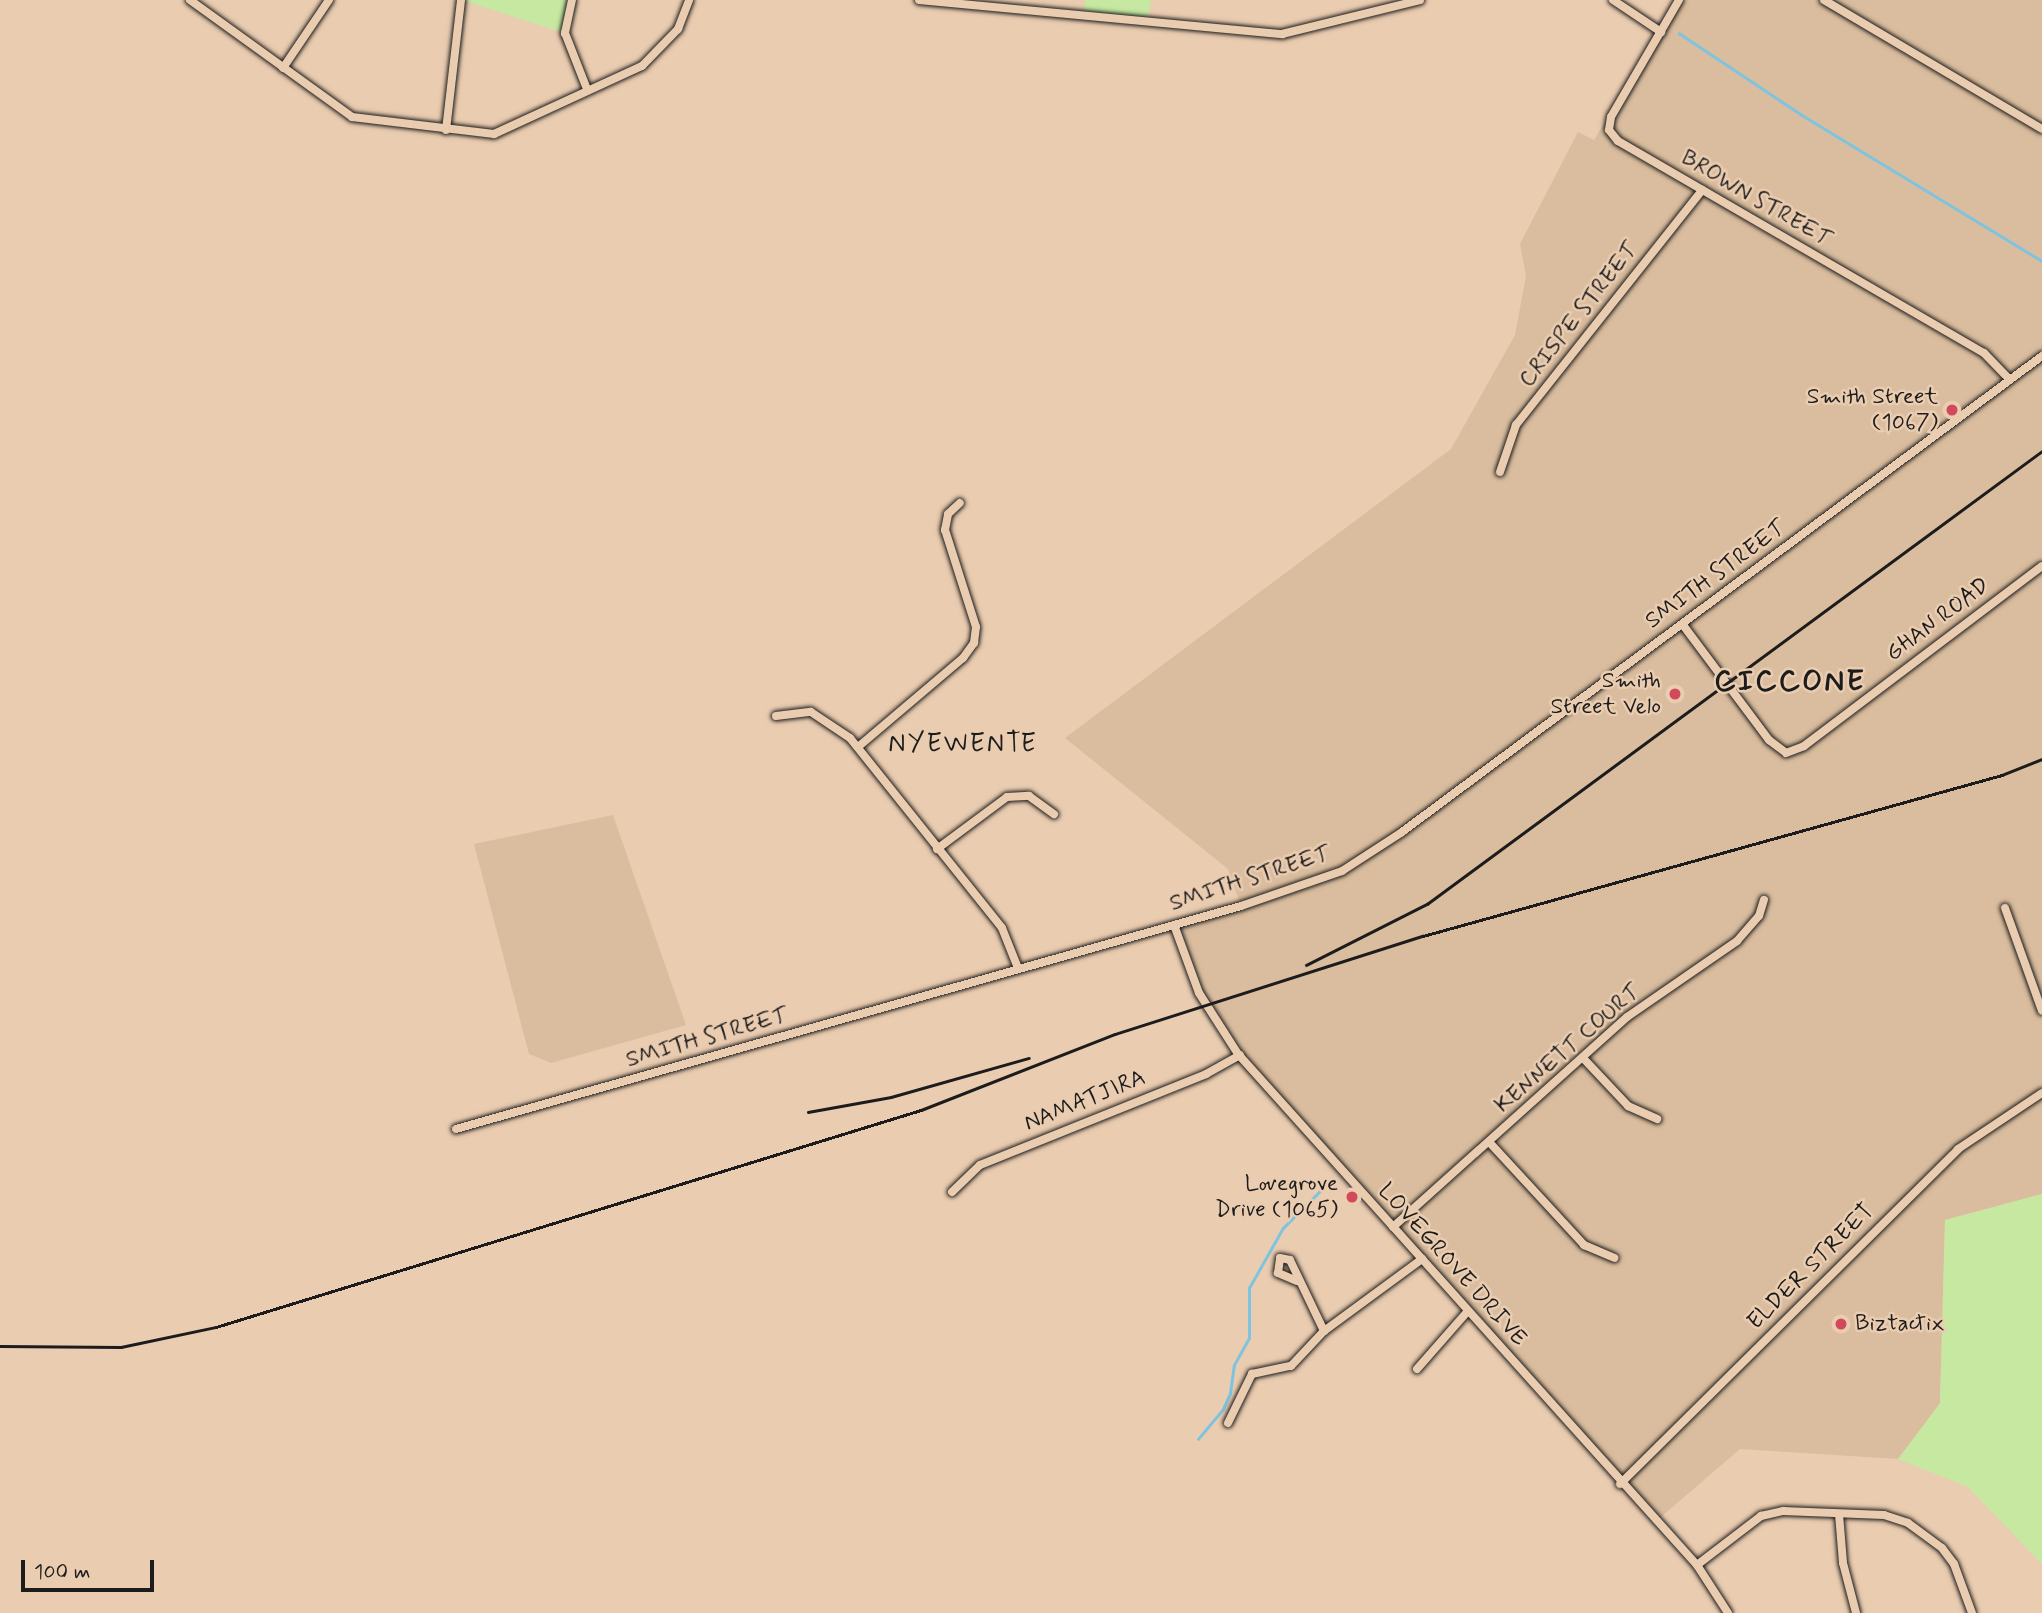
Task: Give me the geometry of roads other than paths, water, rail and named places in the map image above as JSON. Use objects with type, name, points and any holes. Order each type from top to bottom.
[{"type":"street","points":[[190,0],[352,117],[495,134],[587,89],[642,66],[662,50],[678,29],[689,0]]},
{"type":"street","points":[[283,68],[329,0]]},
{"type":"street","points":[[446,130],[461,0]]},
{"type":"street","points":[[572,0],[565,20],[567,46],[587,89]]},
{"type":"street","points":[[919,0],[1282,34],[1420,0]]},
{"type":"street","points":[[1613,0],[1661,32]]},
{"type":"street","name":"BROWN STREET","points":[[1679,0],[1611,117],[1609,130],[1618,141],[1984,353],[2010,380]]},
{"type":"street","points":[[1824,0],[2042,129]]},
{"type":"street","name":"CRISPE STREET","points":[[1500,472],[1516,425],[1702,190]]},
{"type":"street","name":"SMITH STREET","points":[[456,1129],[1294,890],[1359,862],[1683,625],[2042,356]]},
{"type":"street","points":[[858,747],[963,658],[974,643],[976,627],[946,530],[948,514],[960,503]]},
{"type":"street","name":"GHAN ROAD","points":[[1683,625],[1769,740],[1786,753],[1804,746],[2042,566]]},
{"type":"street","points":[[776,716],[800,710],[818,715],[838,726],[858,747],[1002,928],[1018,968]]},
{"type":"street","points":[[937,849],[1007,797],[1029,796],[1054,814]]},
{"type":"street","name":"KENNETT COURT","points":[[1393,1227],[1490,1143],[1627,1017],[1737,941],[1759,916],[1764,900]]},
{"type":"street","points":[[2005,908],[2042,1011]]},
{"type":"street","name":"LOVEGROVE DRIVE","points":[[1174,925],[1199,993],[1240,1055],[1620,1484],[1697,1565],[1728,1613]]},
{"type":"street","name":"NAMATJIRA","points":[[952,1192],[980,1165],[1206,1074],[1240,1055]]},
{"type":"street","points":[[1583,1058],[1628,1106],[1657,1119]]},
{"type":"street","name":"ELDER STREET","points":[[1620,1484],[1958,1149],[2042,1093]]},
{"type":"street","points":[[1490,1143],[1584,1245],[1614,1258]]},
{"type":"street","points":[[1228,1423],[1252,1374],[1291,1366],[1324,1331],[1422,1259]]},
{"type":"street","points":[[1297,1281],[1324,1331]]},
{"type":"street","points":[[1417,1368],[1468,1311]]},
{"type":"street","points":[[1697,1565],[1761,1516],[1783,1511],[1884,1515],[1927,1535],[1954,1564],[1972,1613]]},
{"type":"street","points":[[1839,1514],[1843,1563],[1856,1613]]},
{"type":"waterway","points":[[1679,33],[1802,115],[2042,261]]},
{"type":"waterway","points":[[1198,1439],[1223,1409],[1230,1393],[1234,1365],[1249,1338],[1249,1288],[1283,1228],[1326,1185]]},
{"type":"railway","points":[[1306,965],[1427,904],[2042,451]]},
{"type":"railway","points":[[0,1346],[121,1347],[216,1327],[921,1110],[1115,1034],[1423,936],[2002,775],[2042,759]]},
{"type":"railway","points":[[808,1112],[891,1097],[1029,1058]]},
{"type":"place","name":"Smith Street (1067)","points":[[1952,410]]},
{"type":"place","name":"Smith Street Velo","points":[[1675,694]]},
{"type":"place","name":"Lovegrove Drive (1065)","points":[[1352,1197]]},
{"type":"place","name":"Biztactix","points":[[1841,1324]]},
{"type":"district","name":"CICCONE","points":[[1790,682]]},
{"type":"district","name":"NYEWENTE","points":[[963,745]]}]
